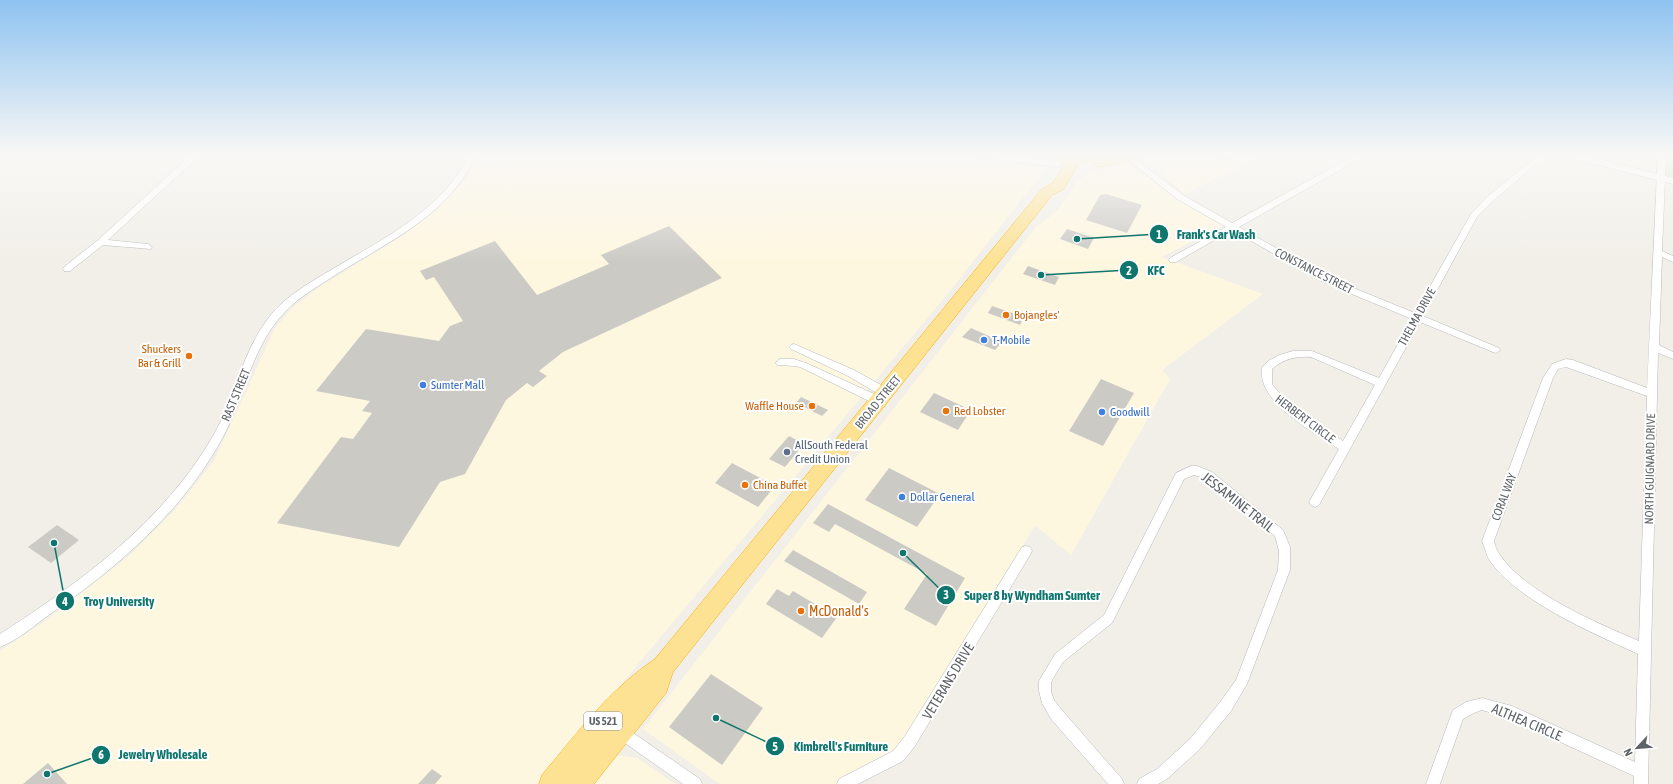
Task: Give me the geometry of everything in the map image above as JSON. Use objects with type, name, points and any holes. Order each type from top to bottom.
[{"type":"highway","name":"BROAD STREET","points":[[551,784],[624,696],[645,677],[663,667],[1052,191]]},
{"type":"highway","name":"BROAD STREET","points":[[578,784],[658,685],[663,667]]},
{"type":"street","points":[[67,269],[101,242],[156,191]]},
{"type":"street","name":"RAST STREET","points":[[0,641],[45,612],[102,571],[138,539],[177,498],[199,467],[219,434],[256,348],[271,322],[283,308],[319,282],[419,217],[448,191]]},
{"type":"street","name":"CONSTANCE STREET","points":[[1171,191],[1326,280],[1496,350]]},
{"type":"street","points":[[1173,260],[1296,191]]},
{"type":"street","name":"THELMA DRIVE","points":[[1315,502],[1416,318],[1480,207],[1500,191]]},
{"type":"street","name":"NORTH GUIGNARD DRIVE","points":[[1641,778],[1652,394],[1660,191]]},
{"type":"street","points":[[101,242],[148,247]]},
{"type":"street","points":[[1657,252],[1673,259]]},
{"type":"street","points":[[794,347],[851,373],[883,397]]},
{"type":"street","points":[[1654,347],[1673,356]]},
{"type":"street","name":"HERBERT CIRCLE","points":[[1345,448],[1283,405],[1274,396],[1268,389],[1266,382],[1267,368],[1281,358],[1302,353],[1312,354],[1380,383]]},
{"type":"street","points":[[780,363],[794,362],[883,397]]},
{"type":"street","name":"CORAL WAY","points":[[1644,650],[1579,621],[1539,596],[1496,562],[1488,549],[1488,541],[1548,378],[1555,366],[1566,363],[1573,364],[1652,394]]},
{"type":"street","name":"JESSAMINE TRAIL","points":[[1117,784],[1048,703],[1045,691],[1045,680],[1060,658],[1108,619],[1180,476],[1184,472],[1194,470],[1208,475],[1279,533],[1287,554],[1284,570],[1241,684],[1226,706],[1195,744],[1162,774],[1144,784]]},
{"type":"street","name":"VETERANS DRIVE","points":[[844,784],[898,756],[910,741],[1026,551]]},
{"type":"street","name":"ALTHEA CIRCLE","points":[[1433,784],[1458,715],[1463,710],[1482,704],[1507,711],[1641,778]]},
{"type":"street","points":[[620,731],[695,784]]},
{"type":"shaded area","points":[[455,191],[1029,191],[950,291],[538,784],[0,784],[0,651],[41,624],[128,557],[175,510],[214,461],[275,328],[292,308],[321,286],[404,235],[436,210]]},
{"type":"shaded area","points":[[1071,191],[1166,191],[1176,198],[1225,225],[1162,257],[1263,294],[1162,370],[1170,379],[1071,555],[1035,525],[907,743],[837,784],[720,784],[643,729],[1035,228],[1058,210]]},
{"type":"shaded area","points":[[1182,191],[1192,191],[1186,194]]},
{"type":"shaded area","points":[[616,755],[637,758],[675,784],[593,784]]},
{"type":"building","points":[[1106,194],[1142,205],[1127,233],[1086,220],[1100,195]]},
{"type":"building","name":"Sumter Mall","points":[[669,226],[722,278],[563,352],[539,371],[547,376],[533,387],[527,383],[506,400],[465,474],[440,482],[399,547],[277,523],[341,437],[353,439],[372,413],[362,411],[370,401],[316,391],[366,329],[439,341],[450,326],[463,321],[434,277],[426,280],[420,271],[495,241],[537,295],[609,264],[601,255]]},
{"type":"building","points":[[1067,229],[1094,238],[1088,249],[1060,239]]},
{"type":"building","points":[[1028,266],[1059,277],[1055,285],[1023,274]]},
{"type":"building","name":"Bojangles'","points":[[992,306],[1024,317],[1020,325],[988,313]]},
{"type":"building","name":"T-Mobile","points":[[971,328],[1002,342],[995,350],[962,337]]},
{"type":"building","name":"Goodwill","points":[[1101,379],[1134,393],[1103,446],[1069,431]]},
{"type":"building","name":"Red Lobster","points":[[934,393],[971,410],[958,430],[920,412]]},
{"type":"building","name":"Waffle House","points":[[801,397],[828,410],[822,416],[796,403]]},
{"type":"building","name":"AllSouth Federal Credit Union","points":[[789,436],[804,444],[785,467],[769,459]]},
{"type":"building","name":"China Buffet","points":[[732,463],[775,486],[758,507],[715,483]]},
{"type":"building","name":"Dollar General","points":[[889,468],[940,494],[917,527],[865,500]]},
{"type":"building","points":[[828,504],[965,578],[936,626],[904,609],[927,574],[835,524],[829,532],[813,523]]},
{"type":"building","points":[[57,525],[79,540],[51,563],[28,547]]},
{"type":"building","points":[[793,550],[867,592],[859,604],[784,561]]},
{"type":"building","name":"McDonald's","points":[[777,589],[789,596],[793,591],[837,617],[822,638],[766,604]]},
{"type":"building","points":[[711,674],[763,708],[722,765],[669,727]]},
{"type":"building","points":[[48,763],[67,784],[23,784]]},
{"type":"building","points":[[432,769],[442,776],[435,784],[418,784]]},
{"type":"place","name":"Frank's Car Wash","points":[[1077,239]]},
{"type":"place","name":"KFC","points":[[1041,275]]},
{"type":"place","name":"Bojangles'","points":[[1006,315]]},
{"type":"place","name":"T-Mobile","points":[[984,340]]},
{"type":"place","name":"Shuckers Bar & Grill","points":[[189,356]]},
{"type":"place","name":"Sumter Mall","points":[[423,385]]},
{"type":"place","name":"Waffle House","points":[[812,406]]},
{"type":"place","name":"Red Lobster","points":[[946,411]]},
{"type":"place","name":"Goodwill","points":[[1102,412]]},
{"type":"place","name":"AllSouth Federal Credit Union","points":[[787,452]]},
{"type":"place","name":"China Buffet","points":[[745,485]]},
{"type":"place","name":"Dollar General","points":[[902,497]]},
{"type":"place","name":"Troy University","points":[[54,543]]},
{"type":"place","name":"Super 8 by Wyndham Sumter","points":[[903,553]]},
{"type":"place","name":"McDonald's","points":[[801,611]]},
{"type":"place","name":"Kimbrell's Furniture","points":[[716,718]]},
{"type":"place","name":"Jewelry Wholesale","points":[[47,774]]}]
